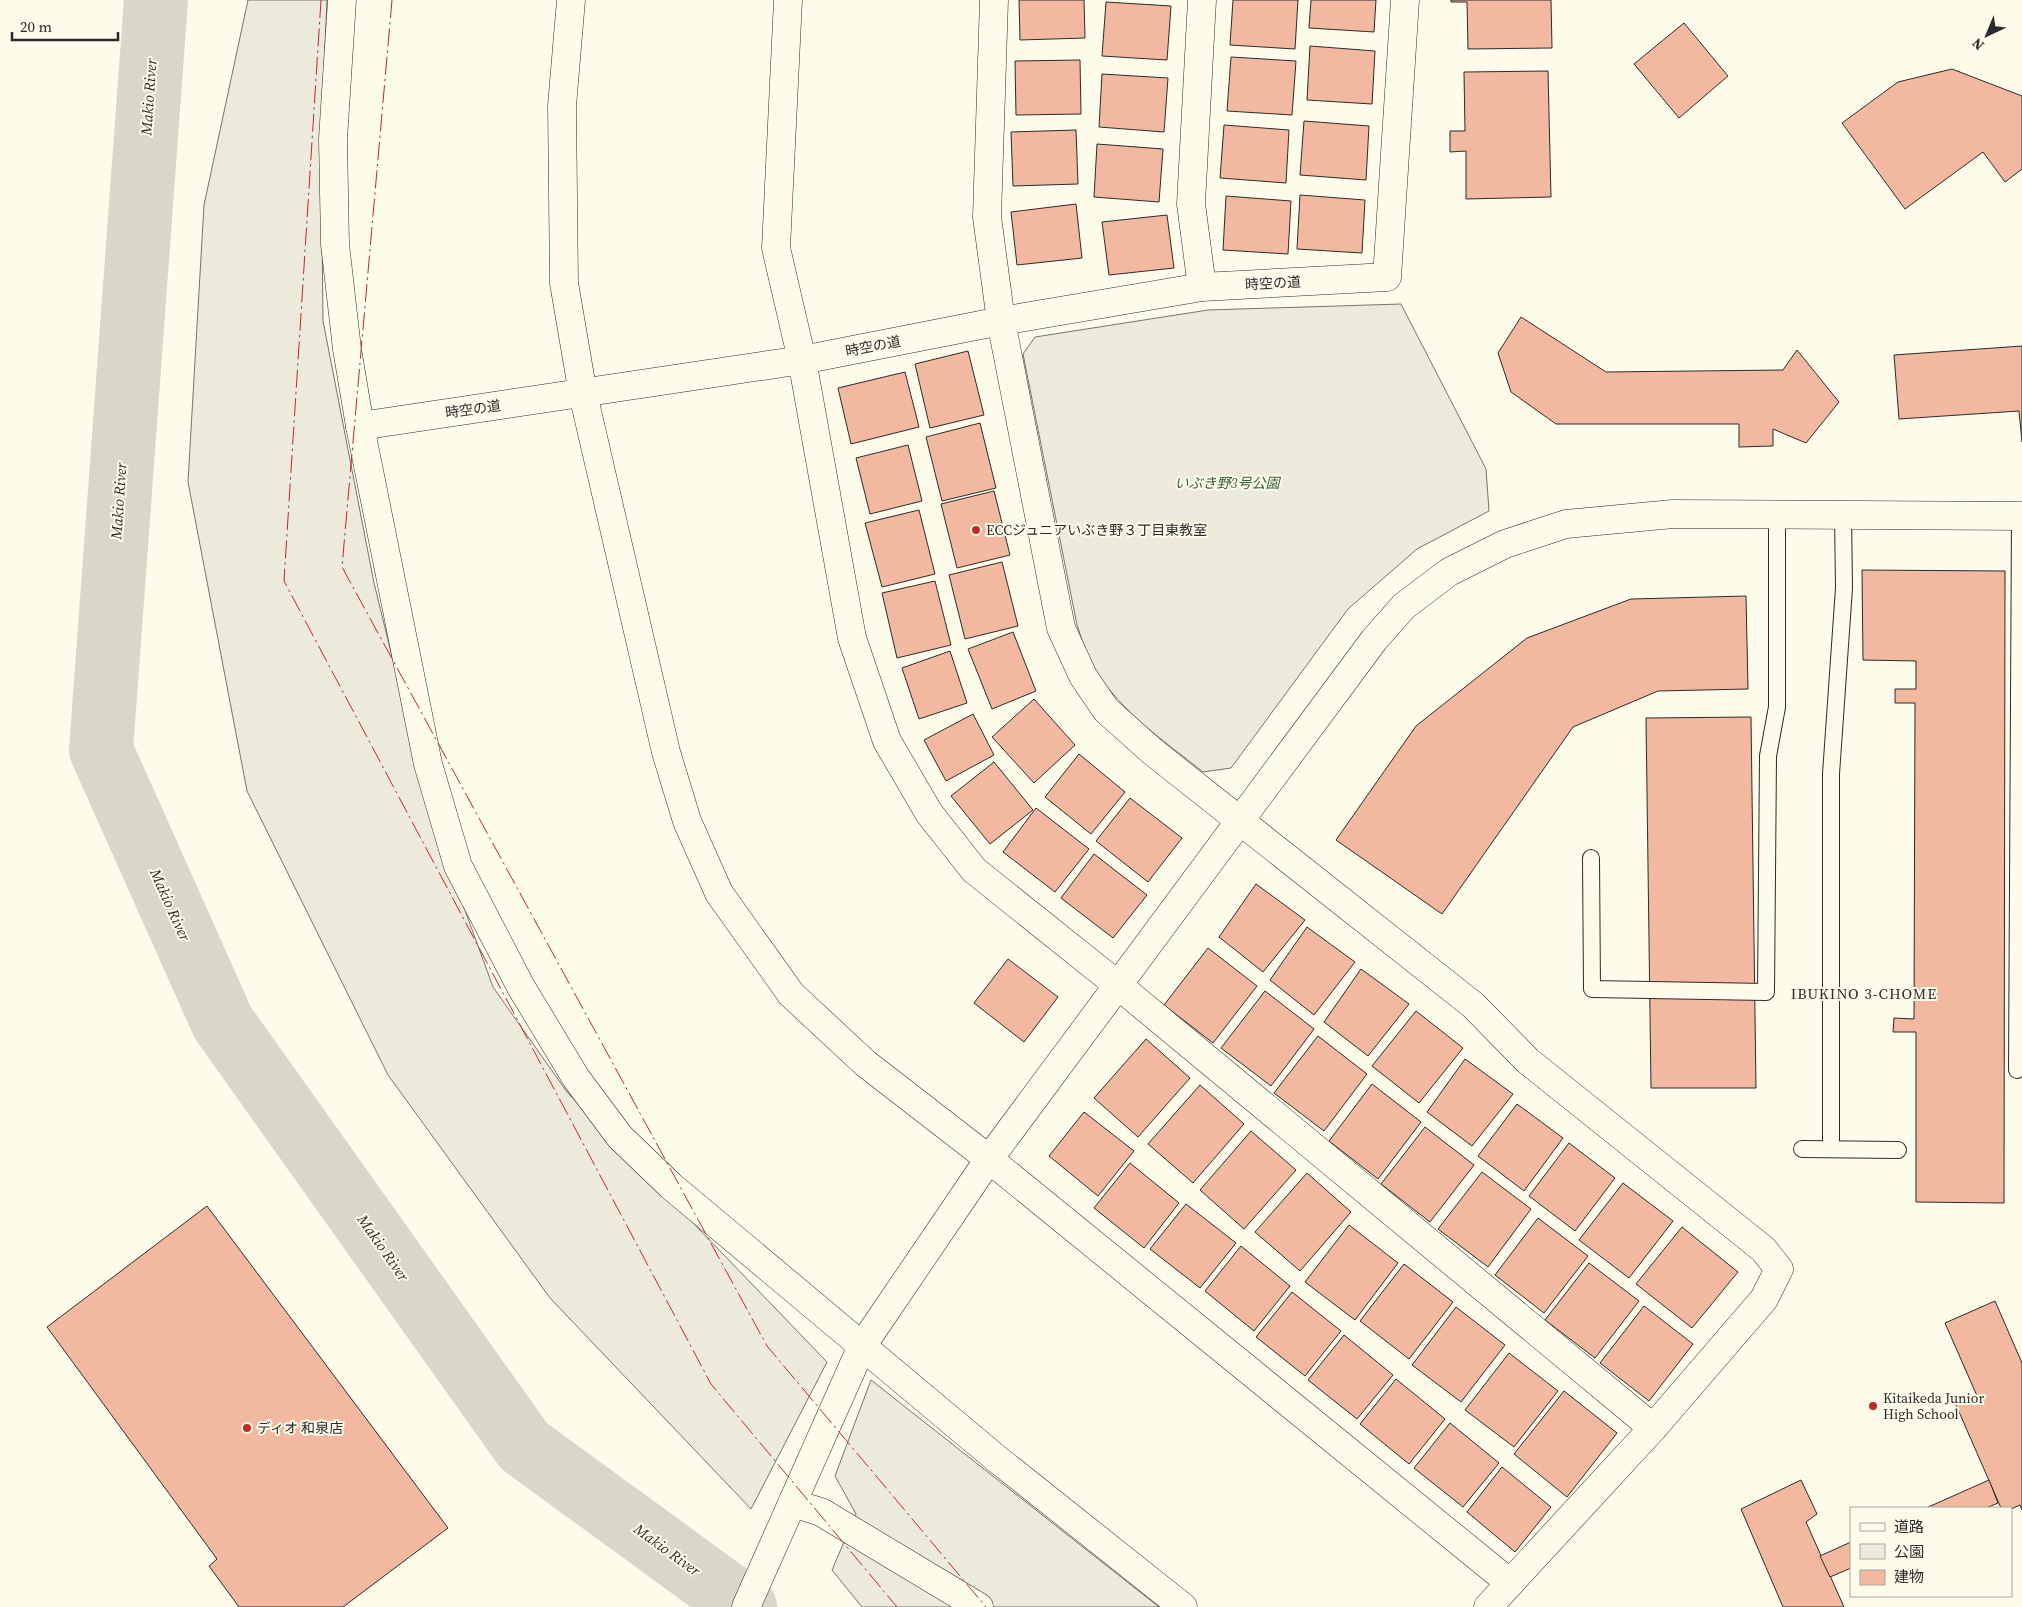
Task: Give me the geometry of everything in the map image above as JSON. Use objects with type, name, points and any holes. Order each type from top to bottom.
[{"type":"street","points":[[342,0],[333,139],[335,244],[347,350],[360,426],[430,774],[458,866],[521,987],[576,1078],[620,1137],[671,1186],[997,1459],[1184,1607]]},
{"type":"street","points":[[571,0],[562,106],[564,283],[583,394],[666,752],[687,821],[719,893],[791,994],[865,1063],[989,1159],[1510,1583]]},
{"type":"street","points":[[788,0],[776,248],[802,360],[852,638],[887,741],[929,813],[974,870],[1119,986],[1653,1428]]},
{"type":"street","points":[[994,0],[987,217],[1001,321],[1061,628],[1083,676],[1106,710],[1153,752],[1473,1005],[1528,1061],[1762,1248],[1779,1270],[1764,1299],[1653,1428],[1488,1607]]},
{"type":"street","points":[[1202,0],[1191,204],[1202,287]]},
{"type":"street","name":"時空の道","points":[[360,426],[802,360],[1001,321],[1202,287],[1386,277],[1405,0]]},
{"type":"street","points":[[746,1607],[862,1346],[989,1159],[1374,640],[1404,606],[1449,572],[1505,544],[1566,524],[1673,514],[2021,516]]},
{"type":"street","points":[[787,1514],[820,1512],[979,1607]]},
{"type":"lane","points":[[1592,858],[1592,989],[1766,992],[1768,756],[1777,707],[1777,514]]},
{"type":"lane","points":[[1831,1149],[1831,774],[1844,588],[1843,515]]},
{"type":"lane","points":[[2017,1070],[2021,516]]},
{"type":"lane","points":[[1802,1149],[1898,1150]]},
{"type":"green space","points":[[248,0],[327,0],[321,139],[323,321],[374,583],[432,820],[493,987],[567,1092],[827,1362],[751,1509],[550,1298],[388,1075],[247,791],[188,482],[204,205]]},
{"type":"green space","name":"いぶき野3号公園","points":[[1401,304],[1486,469],[1489,511],[1417,549],[1348,609],[1231,768],[1203,772],[1155,734],[1125,707],[1099,676],[1087,654],[1077,625],[1023,354],[1035,337],[1208,310]]},
{"type":"green space","points":[[871,1380],[1159,1607],[862,1607],[832,1570],[856,1514],[835,1476]]},
{"type":"building","points":[[1019,0],[1084,0],[1085,38],[1020,40]]},
{"type":"building","points":[[1233,0],[1298,0],[1295,49],[1230,45]]},
{"type":"building","points":[[1311,0],[1376,0],[1374,32],[1309,28]]},
{"type":"building","points":[[1451,0],[1551,0],[1552,48],[1468,49],[1467,2],[1451,2]]},
{"type":"building","points":[[1106,2],[1171,6],[1167,60],[1102,56]]},
{"type":"building","points":[[1684,23],[1728,76],[1679,118],[1634,64]]},
{"type":"building","points":[[1310,46],[1375,51],[1372,104],[1307,100]]},
{"type":"building","points":[[1231,57],[1296,61],[1292,115],[1227,111]]},
{"type":"building","points":[[1080,60],[1081,114],[1016,115],[1015,61]]},
{"type":"building","points":[[1952,69],[2022,96],[2022,169],[2005,182],[1983,152],[1905,209],[1842,123],[1898,82]]},
{"type":"building","points":[[1548,71],[1551,197],[1466,199],[1466,151],[1450,152],[1450,131],[1465,131],[1464,72]]},
{"type":"building","points":[[1102,74],[1168,78],[1164,132],[1099,127]]},
{"type":"building","points":[[1304,121],[1369,126],[1366,180],[1300,175]]},
{"type":"building","points":[[1224,125],[1289,130],[1286,183],[1220,178]]},
{"type":"building","points":[[1076,130],[1078,184],[1013,186],[1011,132]]},
{"type":"building","points":[[1097,144],[1163,149],[1159,202],[1094,197]]},
{"type":"building","points":[[1300,195],[1365,200],[1362,253],[1297,249]]},
{"type":"building","points":[[1226,196],[1291,201],[1288,254],[1223,250]]},
{"type":"building","points":[[1076,204],[1082,258],[1017,265],[1011,212]]},
{"type":"building","points":[[1167,215],[1174,268],[1109,275],[1102,222]]},
{"type":"building","points":[[1521,317],[1606,372],[1783,370],[1797,350],[1839,402],[1806,443],[1773,429],[1773,446],[1739,447],[1739,424],[1556,424],[1511,392],[1498,353]]},
{"type":"building","points":[[2022,346],[2022,442],[2019,411],[1899,419],[1894,355]]},
{"type":"building","points":[[968,351],[984,415],[930,428],[915,364]]},
{"type":"building","points":[[905,372],[919,427],[851,444],[838,388]]},
{"type":"building","points":[[980,423],[996,488],[942,501],[926,437]]},
{"type":"building","points":[[908,445],[922,501],[870,514],[856,458]]},
{"type":"building","name":"ECCジュニアいぶき野３丁目東教室","points":[[994,491],[1010,555],[957,568],[941,504]]},
{"type":"building","points":[[919,510],[935,574],[882,587],[865,523]]},
{"type":"building","points":[[1002,562],[1018,626],[965,639],[949,575]]},
{"type":"building","points":[[1862,570],[2005,571],[2004,1203],[1916,1202],[1916,1032],[1893,1032],[1894,1018],[1914,1019],[1915,703],[1895,703],[1895,689],[1916,689],[1916,661],[1863,660]]},
{"type":"building","points":[[935,581],[951,645],[897,658],[882,593]]},
{"type":"building","points":[[1746,596],[1748,689],[1658,691],[1573,727],[1442,914],[1336,840],[1416,726],[1527,638],[1631,599]]},
{"type":"building","points":[[1013,632],[1036,691],[992,709],[968,649]]},
{"type":"building","points":[[950,651],[967,703],[919,719],[902,668]]},
{"type":"building","points":[[1034,699],[1075,745],[1034,783],[992,737]]},
{"type":"building","points":[[973,714],[994,755],[946,781],[924,740]]},
{"type":"building","points":[[1751,717],[1756,1088],[1651,1088],[1646,718]]},
{"type":"building","points":[[1079,754],[1125,792],[1091,834],[1045,797]]},
{"type":"building","points":[[994,762],[1033,810],[990,844],[951,796]]},
{"type":"building","points":[[1130,798],[1182,838],[1148,882],[1096,841]]},
{"type":"building","points":[[1036,808],[1089,849],[1055,892],[1003,852]]},
{"type":"building","points":[[1094,854],[1147,895],[1113,938],[1061,898]]},
{"type":"building","points":[[1256,884],[1305,920],[1263,972],[1219,937]]},
{"type":"building","points":[[1307,927],[1355,962],[1314,1015],[1270,980]]},
{"type":"building","points":[[1208,948],[1257,986],[1213,1043],[1164,1005]]},
{"type":"building","points":[[1008,959],[1058,997],[1024,1042],[974,1003]]},
{"type":"building","points":[[1361,969],[1409,1004],[1368,1056],[1324,1022]]},
{"type":"building","points":[[1265,991],[1314,1029],[1271,1086],[1221,1048]]},
{"type":"building","points":[[1416,1011],[1463,1048],[1419,1103],[1372,1066]]},
{"type":"building","points":[[1318,1036],[1367,1074],[1324,1131],[1274,1093]]},
{"type":"building","points":[[1146,1039],[1190,1078],[1138,1137],[1094,1098]]},
{"type":"building","points":[[1465,1059],[1513,1094],[1472,1146],[1427,1112]]},
{"type":"building","points":[[1372,1084],[1421,1122],[1378,1179],[1329,1141]]},
{"type":"building","points":[[1200,1085],[1244,1124],[1193,1183],[1148,1144]]},
{"type":"building","points":[[1517,1104],[1563,1138],[1524,1191],[1478,1156]]},
{"type":"building","points":[[1084,1112],[1134,1151],[1098,1196],[1049,1156]]},
{"type":"building","points":[[1425,1127],[1474,1165],[1430,1222],[1381,1184]]},
{"type":"building","points":[[1251,1131],[1296,1170],[1244,1229],[1200,1190]]},
{"type":"building","points":[[1569,1143],[1615,1178],[1575,1231],[1529,1196]]},
{"type":"building","points":[[1130,1163],[1179,1203],[1144,1248],[1094,1208]]},
{"type":"building","points":[[1482,1172],[1531,1209],[1488,1267],[1438,1229]]},
{"type":"building","points":[[1307,1173],[1351,1212],[1300,1271],[1255,1232]]},
{"type":"building","points":[[1623,1183],[1673,1221],[1629,1278],[1579,1240]]},
{"type":"building","points":[[1186,1204],[1236,1243],[1200,1288],[1150,1249]]},
{"type":"building","name":"ディオ 和泉店","points":[[207,1206],[448,1528],[343,1607],[239,1607],[209,1566],[217,1559],[47,1327]]},
{"type":"building","points":[[1538,1218],[1588,1256],[1544,1313],[1495,1275]]},
{"type":"building","points":[[1349,1225],[1398,1263],[1355,1320],[1305,1282]]},
{"type":"building","points":[[1682,1227],[1738,1272],[1692,1328],[1636,1284]]},
{"type":"building","points":[[1241,1246],[1290,1286],[1254,1331],[1205,1291]]},
{"type":"building","points":[[1589,1263],[1639,1301],[1595,1358],[1545,1320]]},
{"type":"building","points":[[1404,1264],[1453,1302],[1409,1359],[1360,1321]]},
{"type":"building","points":[[1292,1292],[1341,1331],[1305,1376],[1256,1337]]},
{"type":"building","points":[[1995,1301],[2022,1363],[2022,1510],[2020,1505],[2012,1509],[2012,1507],[2001,1507],[1956,1405],[1977,1396],[1945,1323]]},
{"type":"building","points":[[1644,1306],[1693,1344],[1649,1401],[1600,1363]]},
{"type":"building","points":[[1456,1307],[1505,1345],[1461,1402],[1412,1365]]},
{"type":"building","points":[[1344,1335],[1393,1375],[1357,1419],[1308,1380]]},
{"type":"building","points":[[1509,1353],[1558,1391],[1514,1447],[1465,1410]]},
{"type":"building","points":[[1396,1379],[1445,1419],[1409,1464],[1360,1424]]},
{"type":"building","points":[[1564,1391],[1617,1433],[1567,1497],[1514,1454]]},
{"type":"building","points":[[1450,1423],[1499,1463],[1463,1507],[1414,1468]]},
{"type":"building","points":[[1502,1467],[1551,1507],[1515,1552],[1467,1512]]},
{"type":"building","points":[[1801,1480],[1817,1514],[1806,1522],[1844,1607],[1783,1607],[1741,1509]]},
{"type":"building","points":[[1989,1480],[1998,1503],[1988,1507],[1928,1507]]},
{"type":"building","points":[[1850,1542],[1850,1568],[1830,1577],[1820,1556]]},
{"type":"waterway","name":"Makio River","points":[[156,0],[101,750],[223,1023],[524,1446],[745,1607]]},
{"type":"power","points":[[321,0],[284,581],[711,1384],[897,1607]]},
{"type":"power","points":[[392,0],[342,567],[767,1346],[986,1607]]},
{"type":"place","name":"ECCジュニアいぶき野３丁目東教室","points":[[976,530]]},
{"type":"place","name":"Kitaikeda Junior High School","points":[[1873,1406]]},
{"type":"place","name":"ディオ 和泉店","points":[[247,1428]]},
{"type":"district","name":"IBUKINO 3-CHOME","points":[[1864,994]]}]
